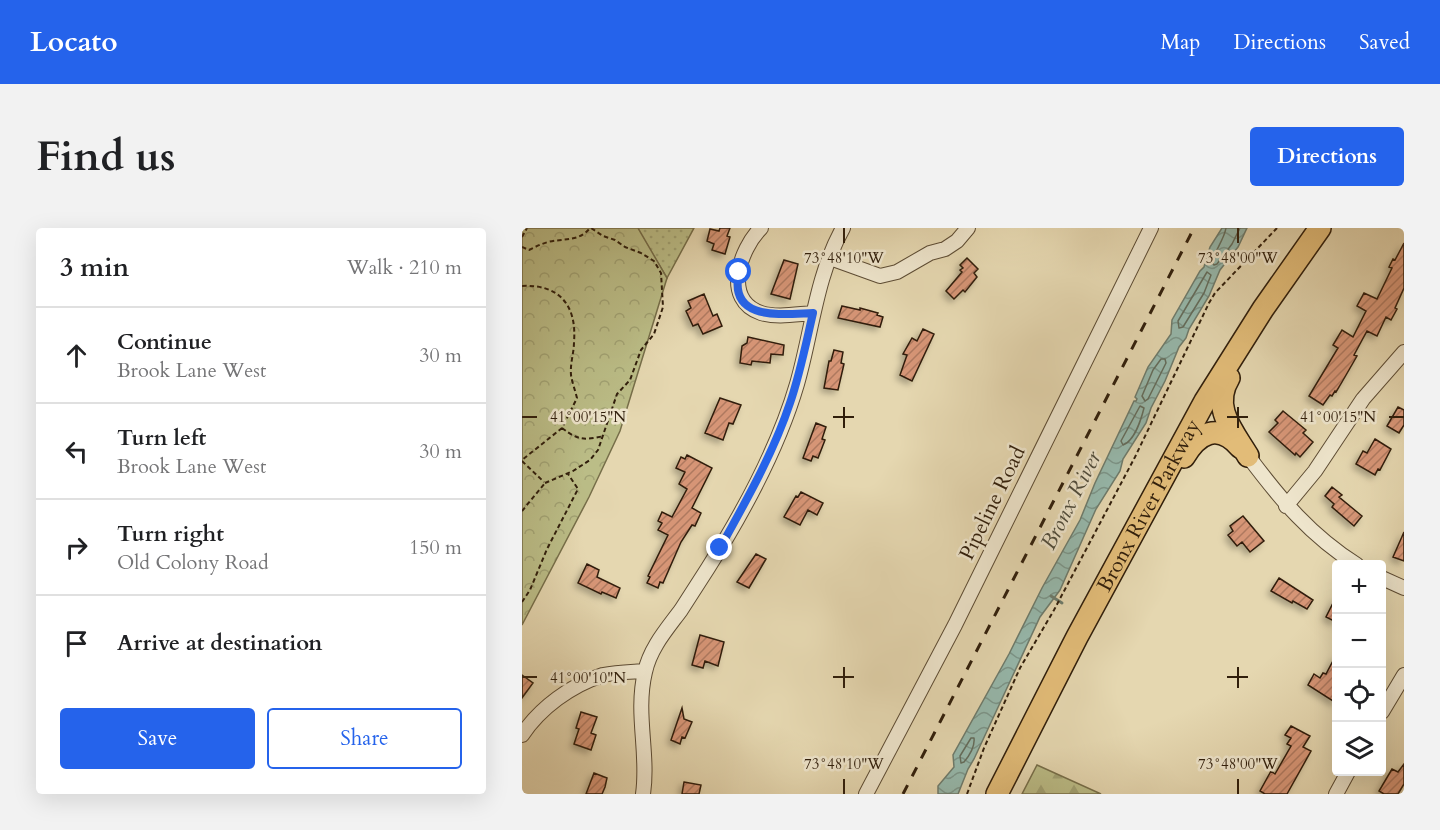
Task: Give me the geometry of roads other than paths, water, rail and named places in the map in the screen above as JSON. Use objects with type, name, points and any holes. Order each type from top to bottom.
[{"type":"highway","points":[[1248,456],[1224,414],[1222,393],[1314,229]]},
{"type":"highway","name":"Bronx River Parkway","points":[[997,794],[1077,637],[1185,437],[1314,229]]},
{"type":"highway","name":"Bronx River Parkway","points":[[981,794],[1060,639],[1193,394],[1236,324],[1314,229]]},
{"type":"highway","points":[[1137,526],[1170,483],[1191,445],[1203,435],[1216,433],[1226,436],[1248,456]]},
{"type":"street","points":[[761,228],[748,243],[739,272],[738,289],[743,301],[757,311],[768,315],[813,313]]},
{"type":"street","points":[[643,794],[645,770],[641,739],[641,712],[645,671],[649,659],[720,548],[780,431],[797,383],[813,313],[830,258],[843,228]]},
{"type":"street","points":[[830,258],[880,276],[897,272],[930,253],[945,249],[957,242],[968,228]]},
{"type":"street","name":"Pipeline Road","points":[[866,794],[955,625],[1151,228]]},
{"type":"street","points":[[1286,506],[1315,471],[1363,399],[1404,352]]},
{"type":"street","points":[[1248,456],[1286,506],[1321,539],[1351,560]]},
{"type":"street","points":[[1386,580],[1404,588]]},
{"type":"street","points":[[522,735],[548,706],[583,684],[612,674],[645,671]]},
{"type":"street","points":[[1386,705],[1404,675]]},
{"type":"street","points":[[1336,794],[1345,776]]},
{"type":"water","points":[[1222,228],[1247,228],[1238,247],[1220,270],[1209,296],[1179,347],[1146,423],[1096,509],[1060,590],[1040,617],[958,794],[938,794],[938,786],[954,767],[953,755],[1080,520],[1095,483],[1137,399],[1135,397],[1148,367],[1171,334],[1172,320],[1204,267],[1210,247]]},
{"type":"waterway","points":[[1051,596],[1062,603]]},
{"type":"railway","points":[[903,794],[1194,228]]},
{"type":"water label","name":"Bronx River","points":[[1070,500]]}]
